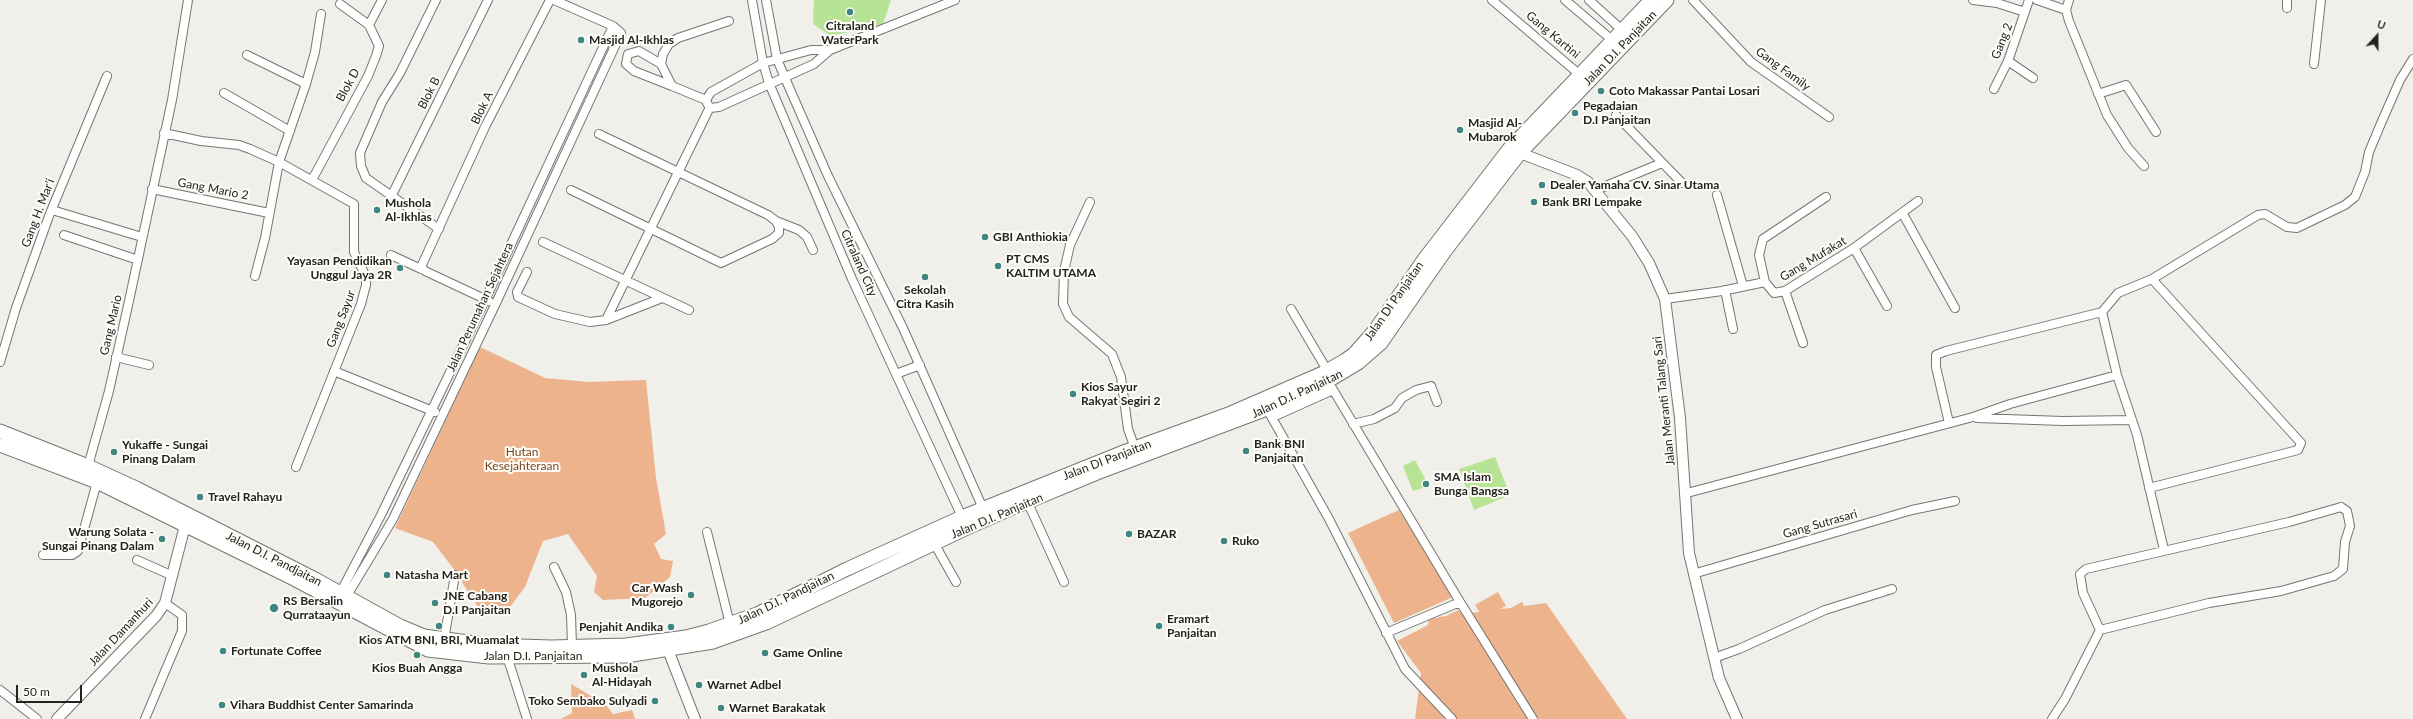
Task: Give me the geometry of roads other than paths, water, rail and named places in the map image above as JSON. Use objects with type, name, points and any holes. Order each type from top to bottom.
[{"type":"highway","name":"Jalan DI Panjaitan","points":[[964,522],[1137,453],[1231,413],[1328,379],[1376,330],[1425,258],[1579,74],[1622,30],[1640,19],[1651,0]]},
{"type":"highway","name":"Jalan D.I. Panjaitan","points":[[1515,151],[1640,19],[1667,0]]},
{"type":"highway","name":"Jalan D.I. Panjaitan","points":[[985,513],[1028,503],[1137,453],[1270,413],[1304,398],[1328,379]]},
{"type":"highway","name":"Jalan D.I. Pandjaitan","points":[[0,431],[88,466],[340,599],[400,626],[424,636],[444,640],[490,645],[666,645],[757,614],[847,569],[964,522]]},
{"type":"highway","name":"Jalan D.I. Pandjaitan","points":[[0,445],[97,482],[186,519]]},
{"type":"highway","name":"Jalan D.I. Panjaitan","points":[[340,599],[428,650],[489,657],[626,656],[666,645],[713,642],[744,633],[934,543],[964,522]]},
{"type":"street","name":"Gang Mario","points":[[88,466],[106,404],[138,260],[164,133],[188,0]]},
{"type":"street","points":[[340,4],[369,25],[382,0]]},
{"type":"street","points":[[436,0],[400,74],[382,102],[360,153],[361,166],[366,178],[439,228]]},
{"type":"street","name":"Blok B","points":[[392,197],[488,0]]},
{"type":"street","name":"Blok A","points":[[421,269],[485,127],[550,0]]},
{"type":"street","points":[[554,0],[612,26]]},
{"type":"street","name":"Citraland City","points":[[752,0],[762,63],[769,83],[852,278],[964,522]]},
{"type":"street","name":"Citraland City","points":[[766,0],[777,59],[785,78],[828,176],[920,365],[985,513]]},
{"type":"street","points":[[672,86],[661,64],[639,51],[628,54],[626,64],[634,71],[718,107],[814,64],[830,50],[955,0]]},
{"type":"street","name":"Gang Kartini","points":[[1492,0],[1579,74]]},
{"type":"street","points":[[1565,0],[1612,40]]},
{"type":"street","points":[[1589,0],[1622,30]]},
{"type":"street","name":"Gang Family","points":[[1693,0],[1751,62],[1830,117]]},
{"type":"street","points":[[1973,0],[1996,3],[2026,12]]},
{"type":"street","name":"Gang 2","points":[[1994,89],[2008,61],[2029,0]]},
{"type":"street","points":[[2037,0],[2066,10]]},
{"type":"street","points":[[2069,0],[2066,10],[2107,116],[2128,148],[2144,166]]},
{"type":"street","points":[[2314,64],[2322,0]]},
{"type":"street","points":[[255,276],[265,238],[279,162],[306,84],[315,52],[321,14]]},
{"type":"street","points":[[661,64],[663,54],[669,44],[678,38],[729,21]]},
{"type":"street","name":"Blok D","points":[[312,180],[368,76],[376,56],[379,46],[369,25]]},
{"type":"street","name":"Jalan Perumahan Sejahtera","points":[[612,26],[621,31],[620,35],[496,304],[393,519],[340,599],[485,300],[612,26]]},
{"type":"street","points":[[606,320],[678,173],[708,104],[711,92],[762,63],[811,50],[830,50]]},
{"type":"street","points":[[247,55],[306,84]]},
{"type":"street","points":[[1949,423],[1936,367],[1936,355],[1946,351],[2102,312],[2118,293],[2152,279],[2258,215],[2264,214],[2287,227],[2297,228],[2345,205],[2355,197],[2365,172],[2369,152],[2382,120],[2400,80],[2413,59]]},
{"type":"street","points":[[2008,61],[2033,78]]},
{"type":"street","name":"Gang H. Mar'i","points":[[0,362],[16,308],[52,210],[107,76]]},
{"type":"street","points":[[2098,94],[2126,84],[2156,132]]},
{"type":"street","points":[[224,93],[290,131]]},
{"type":"street","points":[[1616,115],[1682,183]]},
{"type":"street","name":"Gang Sayur","points":[[164,133],[201,141],[239,145],[279,162],[354,204],[354,252],[366,280],[361,304],[334,371]]},
{"type":"street","points":[[599,134],[768,215],[776,221],[799,230],[807,237],[813,250]]},
{"type":"street","name":"Jalan Meranti Talang Sari","points":[[1515,151],[1577,175],[1596,190],[1623,223],[1650,263],[1665,299],[1674,360],[1687,494],[1689,553],[1714,658],[1725,696],[1736,719]]},
{"type":"street","points":[[1596,190],[1662,163]]},
{"type":"street","name":"Gang Mario 2","points":[[152,189],[269,213]]},
{"type":"street","points":[[571,190],[650,230],[721,263],[772,239],[779,233],[779,227],[776,221]]},
{"type":"street","points":[[1717,195],[1743,286]]},
{"type":"street","points":[[1765,282],[1759,255],[1763,239],[1826,196]]},
{"type":"street","name":"Gang Mufakat","points":[[1665,299],[1765,282],[1774,293],[1785,291],[1854,248],[1903,214],[1918,201]]},
{"type":"street","points":[[1090,202],[1070,245],[1064,271],[1063,304],[1069,317],[1114,357],[1121,377],[1128,429],[1137,453]]},
{"type":"street","points":[[52,210],[142,237]]},
{"type":"street","points":[[1903,214],[1955,308]]},
{"type":"street","points":[[64,235],[138,260]]},
{"type":"street","points":[[543,242],[689,310]]},
{"type":"street","points":[[1854,248],[1887,306]]},
{"type":"street","points":[[391,255],[496,304]]},
{"type":"street","points":[[527,272],[518,292],[518,297],[570,318],[590,322],[606,320],[662,298]]},
{"type":"street","points":[[2149,488],[2298,450],[2301,443],[2152,279]]},
{"type":"street","points":[[1725,290],[1733,329]]},
{"type":"street","points":[[1785,291],[1804,343]]},
{"type":"street","points":[[1291,309],[1353,424],[1460,602],[1533,719]]},
{"type":"street","points":[[2102,312],[2117,375],[2132,420],[2164,550]]},
{"type":"street","points":[[116,357],[149,365]]},
{"type":"street","points":[[896,374],[920,365]]},
{"type":"street","points":[[296,467],[334,371],[442,415]]},
{"type":"street","points":[[1687,494],[1973,417],[2010,404],[2117,375]]},
{"type":"street","points":[[1353,424],[1374,419],[1395,408],[1402,398],[1416,390],[1431,386],[1437,402]]},
{"type":"street","points":[[1270,413],[1329,519],[1404,669],[1452,719]]},
{"type":"street","points":[[1973,417],[2063,421],[2132,420]]},
{"type":"street","points":[[43,556],[72,555],[78,551],[97,482]]},
{"type":"street","name":"Gang Sutrasari","points":[[1693,574],[1912,510],[1955,501]]},
{"type":"street","points":[[1028,503],[1064,582]]},
{"type":"street","points":[[2052,719],[2065,699],[2100,630],[2210,603],[2281,591],[2334,576],[2342,569],[2345,542],[2350,526],[2346,511],[2340,507],[2289,522],[2086,568],[2080,574],[2083,593],[2100,630]]},
{"type":"street","name":"Jalan Damanhuri","points":[[57,719],[156,616],[165,603],[173,576],[186,519]]},
{"type":"street","points":[[707,532],[730,624]]},
{"type":"street","points":[[934,543],[956,582]]},
{"type":"street","points":[[137,560],[173,576]]},
{"type":"street","points":[[554,567],[566,592],[571,615],[572,646]]},
{"type":"street","points":[[444,640],[455,575]]},
{"type":"street","points":[[1714,658],[1739,649],[1825,610],[1892,589]]},
{"type":"street","points":[[1386,633],[1460,602]]},
{"type":"street","points":[[145,719],[182,631],[182,615],[165,603]]},
{"type":"street","points":[[666,645],[695,719]]},
{"type":"street","points":[[507,656],[527,719]]},
{"type":"street","points":[[0,690],[37,719]]},
{"type":"place","name":"Citraland WaterPark","points":[[850,12]]},
{"type":"place","name":"Masjid Al-Ikhlas","points":[[581,40]]},
{"type":"place","name":"Coto Makassar Pantai Losari","points":[[1601,91]]},
{"type":"place","name":"Pegadaian D.I Panjaitan","points":[[1575,113]]},
{"type":"place","name":"Masjid Al- Mubarok","points":[[1460,130]]},
{"type":"place","name":"Dealer Yamaha CV. Sinar Utama","points":[[1542,185]]},
{"type":"place","name":"Bank BRI Lempake","points":[[1534,202]]},
{"type":"place","name":"Mushola Al-Ikhlas","points":[[377,210]]},
{"type":"place","name":"GBI Anthiokia","points":[[985,237]]},
{"type":"place","name":"PT CMS KALTIM UTAMA","points":[[998,266]]},
{"type":"place","name":"Yayasan Pendidikan Unggul Jaya 2R","points":[[400,268]]},
{"type":"place","name":"Sekolah Citra Kasih","points":[[925,277]]},
{"type":"place","name":"Kios Sayur Rakyat Segiri 2","points":[[1073,394]]},
{"type":"place","name":"Bank BNI Panjaitan","points":[[1246,451]]},
{"type":"place","name":"Yukaffe - Sungai Pinang Dalam","points":[[114,452]]},
{"type":"place","name":"SMA Islam Bunga Bangsa","points":[[1426,484]]},
{"type":"place","name":"Travel Rahayu","points":[[200,497]]},
{"type":"place","name":"BAZAR","points":[[1129,534]]},
{"type":"place","name":"Warung Solata - Sungai Pinang Dalam","points":[[162,539]]},
{"type":"place","name":"Ruko","points":[[1224,541]]},
{"type":"place","name":"Natasha Mart","points":[[387,575]]},
{"type":"place","name":"Car Wash Mugorejo","points":[[691,595]]},
{"type":"place","name":"JNE Cabang D.I Panjaitan","points":[[435,603]]},
{"type":"place","name":"RS Bersalin Qurrataayun","points":[[274,608]]},
{"type":"place","name":"Kios ATM BNI, BRI, Muamalat","points":[[439,626]]},
{"type":"place","name":"Eramart Panjaitan","points":[[1159,626]]},
{"type":"place","name":"Penjahit Andika","points":[[671,627]]},
{"type":"place","name":"Fortunate Coffee","points":[[223,651]]},
{"type":"place","name":"Game Online","points":[[765,653]]},
{"type":"place","name":"Kios Buah Angga","points":[[417,655]]},
{"type":"place","name":"Mushola Al-Hidayah","points":[[584,675]]},
{"type":"place","name":"Warnet Adbel","points":[[699,685]]},
{"type":"place","name":"Toko Sembako Sulyadi","points":[[655,701]]},
{"type":"place","name":"Vihara Buddhist Center Samarinda","points":[[222,705]]},
{"type":"place","name":"Warnet Barakatak","points":[[721,708]]},
{"type":"park label","name":"Hutan Kesejahteraan","points":[[522,459]]}]
